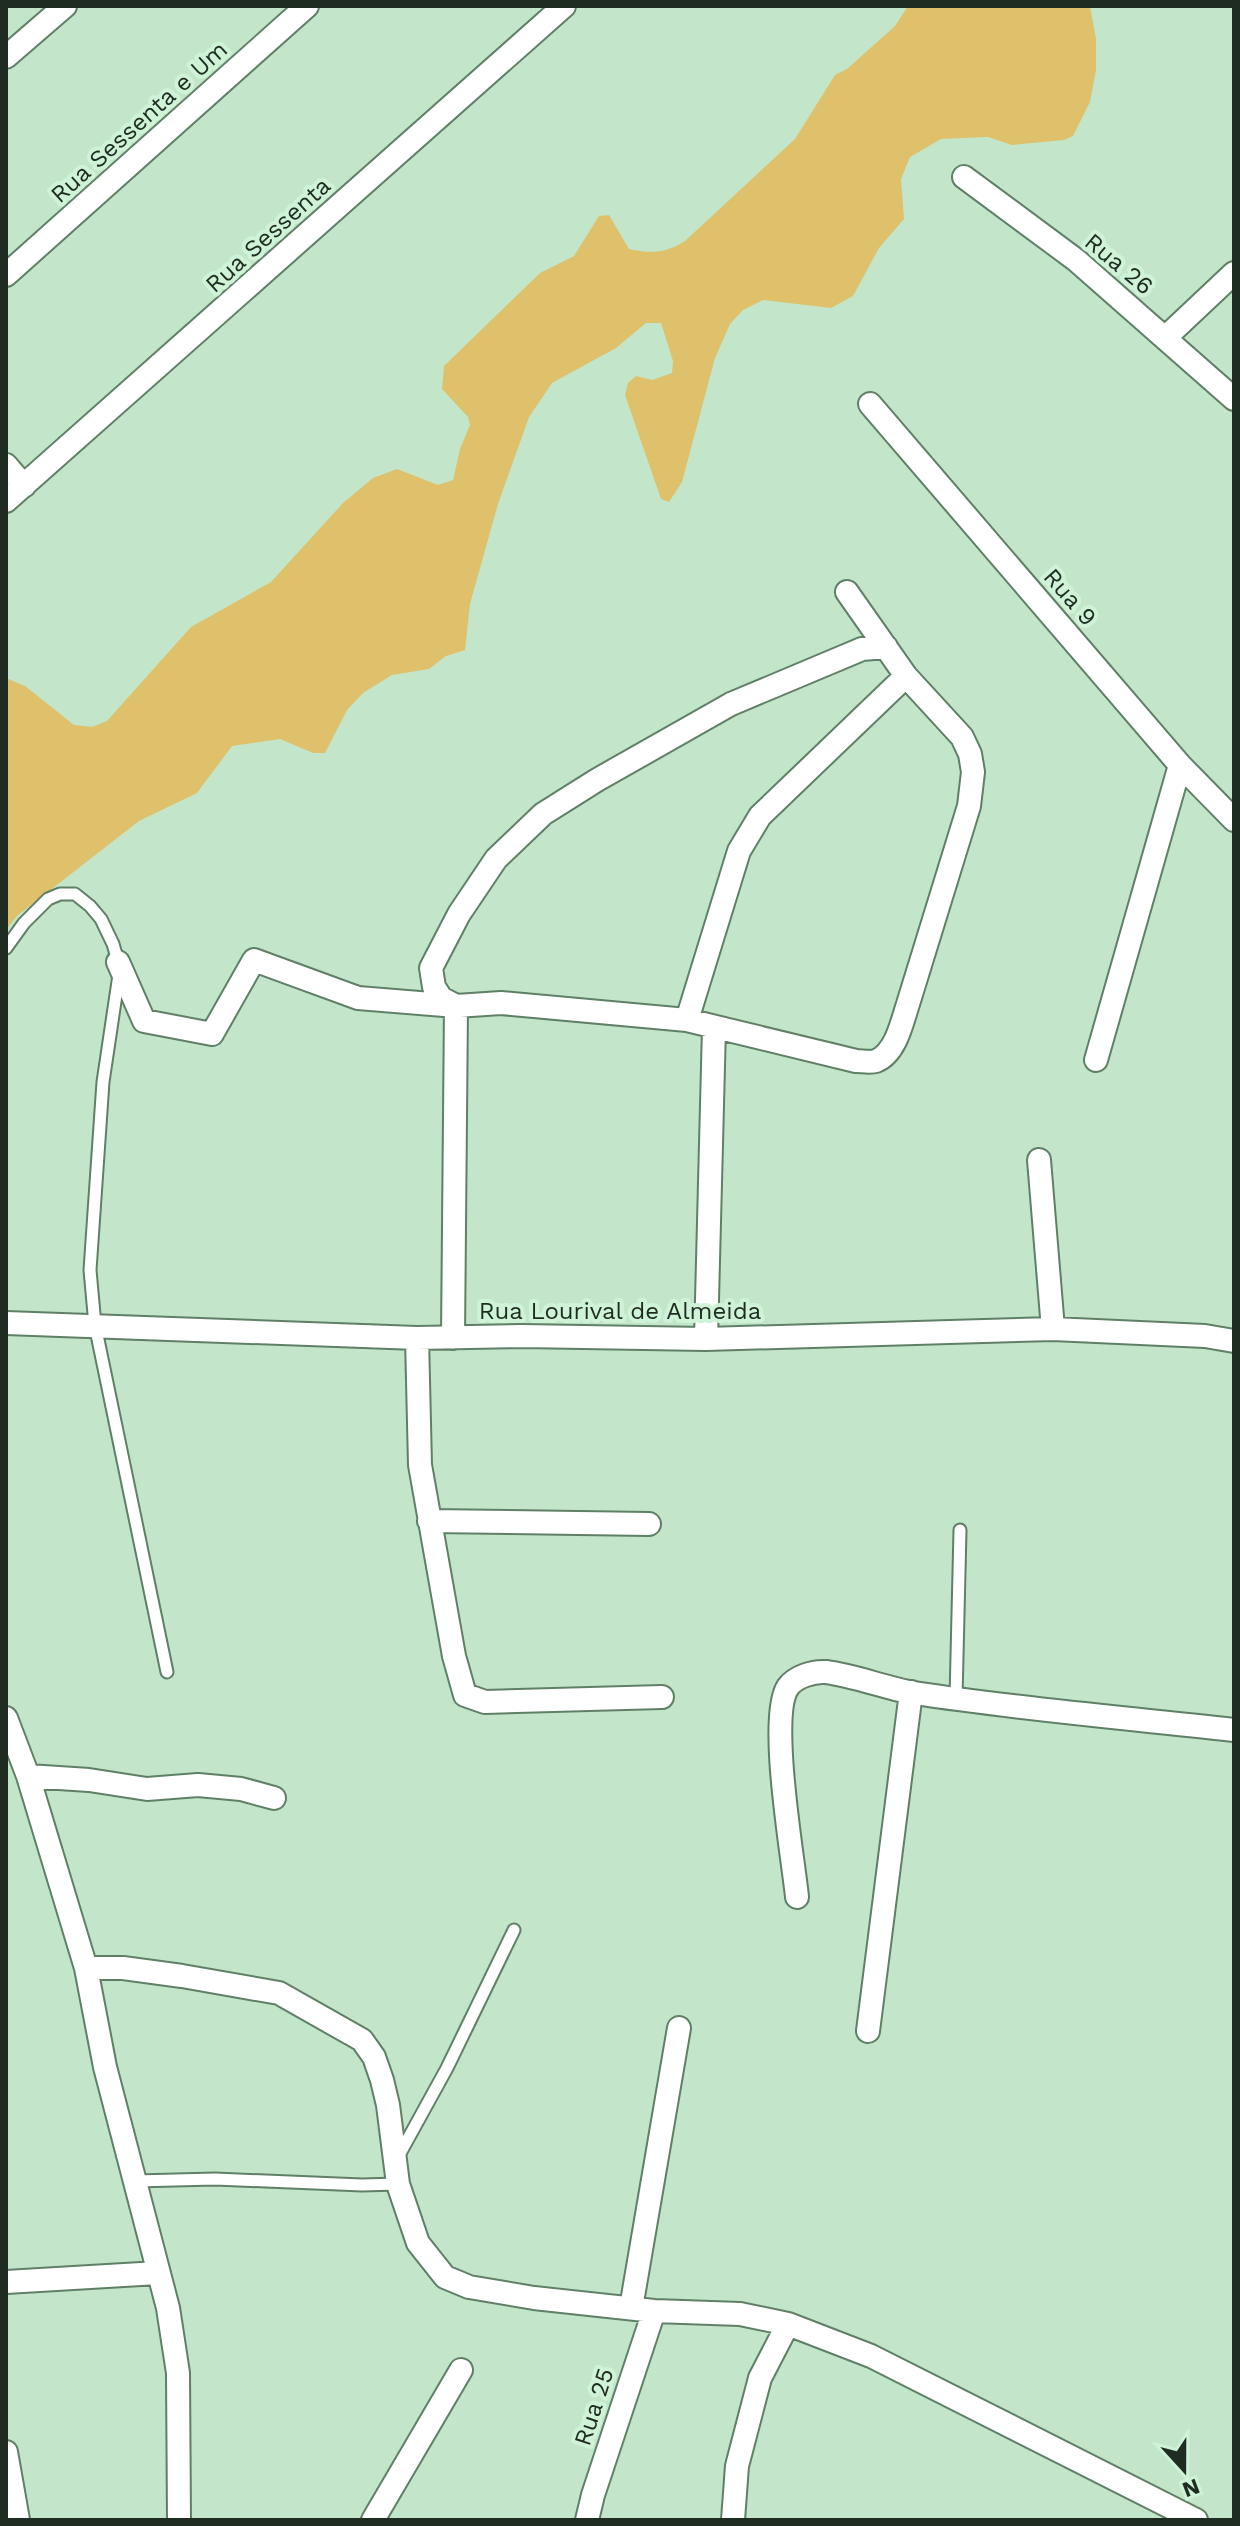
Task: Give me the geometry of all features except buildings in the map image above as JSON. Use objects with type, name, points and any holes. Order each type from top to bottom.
[{"type":"street","points":[[6,57],[65,6]]},
{"type":"street","name":"Rua Sessenta e Um","points":[[6,275],[307,6]]},
{"type":"street","name":"Rua Sessenta","points":[[6,501],[564,6]]},
{"type":"street","name":"Rua 26","points":[[964,177],[1076,260],[1234,399]]},
{"type":"street","points":[[1165,338],[1234,273]]},
{"type":"street","name":"Rua 9","points":[[870,404],[1180,765],[1234,820]]},
{"type":"street","points":[[6,465],[24,486]]},
{"type":"street","points":[[118,962],[144,1021],[212,1034],[254,960],[358,998],[456,1006],[501,1003],[687,1020],[871,1062],[888,1051],[897,1036],[969,806],[973,772],[970,754],[962,737],[906,676],[847,592]]},
{"type":"street","points":[[456,1006],[441,998],[434,987],[431,968],[436,955],[496,859],[543,814],[731,704],[862,649],[886,647]]},
{"type":"street","points":[[687,1020],[739,851],[760,816],[906,676]]},
{"type":"street","points":[[1096,1060],[1180,765]]},
{"type":"street","points":[[453,1338],[456,1006]]},
{"type":"street","points":[[706,1339],[714,1027]]},
{"type":"street","points":[[1039,1160],[1053,1329]]},
{"type":"street","name":"Rua Lourival de Almeida","points":[[6,1323],[417,1338],[706,1339],[1053,1329],[1205,1336],[1234,1341]]},
{"type":"street","points":[[417,1338],[420,1465],[454,1656],[465,1695],[485,1702],[662,1697]]},
{"type":"street","points":[[429,1521],[649,1524]]},
{"type":"street","points":[[797,1897],[779,1731],[782,1699],[794,1680],[823,1672],[911,1692],[1234,1730]]},
{"type":"street","points":[[868,2031],[911,1692]]},
{"type":"street","points":[[6,1718],[28,1776],[86,1968],[105,2067],[170,2320],[178,2373],[179,2520]]},
{"type":"street","points":[[28,1776],[89,1780],[147,1789],[198,1785],[241,1789],[274,1798]]},
{"type":"street","points":[[86,1968],[123,1968],[279,1993],[362,2040],[374,2057],[382,2080],[398,2184],[418,2243],[445,2277],[482,2289],[643,2310],[740,2314],[788,2324],[885,2363],[1196,2520]]},
{"type":"street","name":"Rua 25","points":[[587,2520],[643,2310],[679,2028]]},
{"type":"street","points":[[6,2282],[158,2273]]},
{"type":"street","points":[[733,2520],[737,2466],[760,2378],[788,2324]]},
{"type":"street","points":[[373,2520],[461,2370]]},
{"type":"street","points":[[6,2452],[18,2520]]},
{"type":"lane","points":[[6,948],[24,923],[48,899],[60,894],[75,894],[101,919],[120,968],[103,1082],[90,1270],[95,1325],[167,1672]]},
{"type":"lane","points":[[956,1698],[960,1530]]},
{"type":"lane","points":[[395,2161],[447,2068],[514,1930]]},
{"type":"lane","points":[[135,2181],[215,2179],[398,2184]]},
{"type":"shaded area","points":[[908,6],[1090,6],[1096,39],[1096,70],[1090,102],[1073,136],[1064,140],[1012,145],[988,137],[941,139],[910,157],[901,179],[904,219],[879,248],[853,296],[831,308],[763,300],[743,310],[730,324],[715,358],[682,482],[669,502],[661,499],[625,395],[628,383],[636,376],[652,380],[672,373],[673,361],[661,323],[646,323],[616,348],[552,383],[529,417],[498,504],[470,604],[465,650],[446,656],[429,669],[392,675],[363,693],[347,710],[325,753],[313,753],[280,739],[232,746],[197,793],[139,821],[17,916],[6,930],[6,678],[25,686],[74,725],[92,727],[107,721],[191,627],[271,582],[343,503],[373,478],[397,469],[438,485],[453,480],[460,449],[470,425],[468,417],[442,389],[444,366],[540,273],[574,256],[599,216],[609,215],[629,249],[658,251],[685,241],[795,139],[835,75],[847,69],[895,26]]}]
